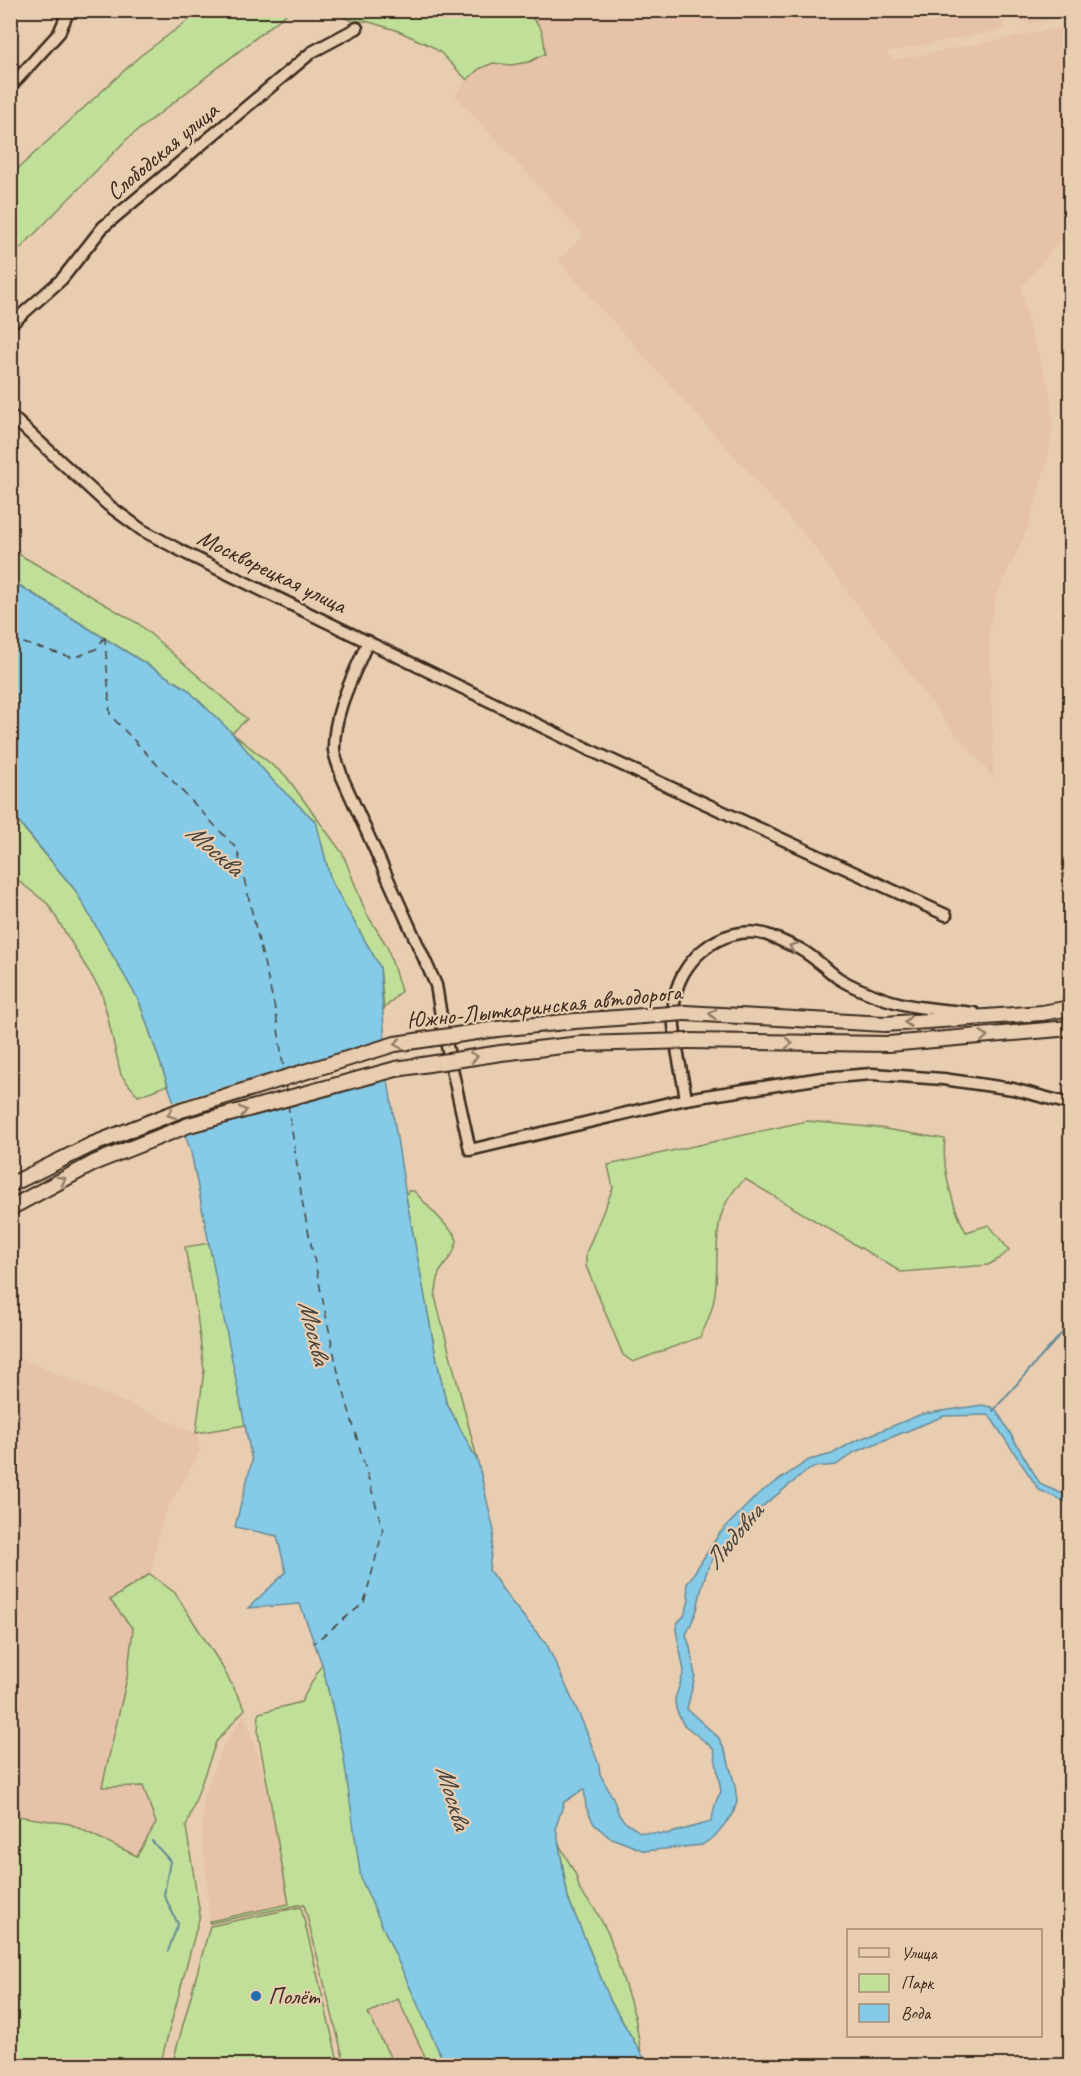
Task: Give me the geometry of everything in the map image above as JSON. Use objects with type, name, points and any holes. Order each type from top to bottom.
[{"type":"main road","name":"Южно-Лыткаринская автодорога","points":[[10,1185],[91,1145],[181,1110],[395,1044],[531,1025],[685,1013],[885,1024],[1042,1013],[1071,1008]]},
{"type":"main road","name":"Южно-Лыткаринская автодорога","points":[[10,1208],[96,1162],[189,1125],[396,1069],[580,1044],[689,1041],[889,1044],[1071,1028]]},
{"type":"street","points":[[10,87],[59,33],[69,10]]},
{"type":"street","name":"Слободская улица","points":[[10,325],[62,279],[103,227],[312,52],[357,28]]},
{"type":"street","name":"Москворецкая улица","points":[[10,415],[108,505],[142,530],[540,726],[946,915]]},
{"type":"street","points":[[368,641],[346,692],[336,724],[334,752],[342,777],[436,985],[443,1028],[470,1150],[686,1099],[822,1078],[872,1074],[943,1079],[1013,1089],[1071,1104]]},
{"type":"street","points":[[686,1099],[674,1020],[676,992],[682,974],[694,958],[709,945],[726,937],[745,933],[764,934],[800,950],[841,979],[888,1000],[931,1009],[1002,1016]]},
{"type":"shaded area","points":[[977,10],[1003,22],[1004,29],[887,52],[894,60],[1070,26],[1070,254],[1059,242],[1021,288],[1028,322],[1049,388],[1053,424],[1048,457],[1029,525],[996,597],[989,631],[994,778],[949,726],[809,540],[558,260],[584,235],[455,95],[479,69],[493,63],[511,65],[537,20],[521,11]]},
{"type":"shaded area","points":[[1000,11],[1070,11],[1070,15],[1029,24]]},
{"type":"shaded area","points":[[10,1354],[196,1433],[200,1451],[163,1517],[150,1574],[110,1600],[133,1629],[127,1678],[103,1787],[143,1786],[156,1823],[137,1856],[70,1824],[11,1815]]},
{"type":"shaded area","points":[[244,1714],[261,1764],[290,1904],[210,1921],[202,1832],[203,1799],[222,1748]]},
{"type":"shaded area","points":[[398,1999],[429,2065],[394,2065],[368,2013]]},
{"type":"green space","points":[[201,11],[290,11],[127,139],[11,258],[11,175],[140,56]]},
{"type":"green space","points":[[329,11],[521,11],[538,24],[543,33],[545,54],[529,62],[511,65],[493,63],[479,69],[467,80],[431,46],[396,30],[366,21],[353,21]]},
{"type":"green space","points":[[10,549],[139,624],[247,719],[232,733],[286,776],[343,854],[366,913],[387,946],[401,991],[384,1009],[380,967],[331,881],[316,822],[274,782],[231,732],[187,689],[11,580]]},
{"type":"green space","points":[[10,812],[75,890],[139,1001],[168,1085],[138,1096],[121,1075],[102,993],[48,904],[11,875]]},
{"type":"green space","points":[[807,1121],[879,1128],[945,1139],[946,1174],[966,1232],[989,1225],[1009,1250],[988,1265],[901,1272],[745,1179],[733,1192],[720,1218],[714,1299],[700,1337],[633,1362],[623,1355],[586,1266],[586,1253],[613,1188],[608,1165]]},
{"type":"green space","points":[[408,1191],[414,1191],[455,1235],[457,1241],[453,1253],[439,1273],[435,1297],[478,1462],[446,1402],[406,1196]]},
{"type":"green space","points":[[209,1243],[246,1425],[196,1433],[204,1370],[185,1247]]},
{"type":"green space","points":[[150,1574],[175,1593],[220,1663],[245,1709],[216,1742],[186,1827],[200,1915],[160,2065],[11,2065],[11,1815],[70,1824],[137,1856],[156,1823],[143,1786],[102,1787],[127,1678],[133,1629],[110,1600]]},
{"type":"green space","points":[[322,1664],[343,1752],[424,2016],[445,2065],[429,2065],[398,1999],[368,2013],[394,2065],[345,2065],[304,1904],[210,1923],[210,1921],[289,1904],[258,1733],[259,1713],[301,1702]]},
{"type":"green space","points":[[559,1844],[576,1875],[580,1891],[595,1909],[609,1935],[635,2017],[641,2053],[611,2002],[568,1898]]},
{"type":"green space","name":"Полёт","points":[[301,1907],[339,2065],[172,2065],[210,1926]]},
{"type":"water","points":[[10,580],[187,689],[231,732],[274,782],[316,822],[331,881],[380,967],[387,1074],[406,1196],[446,1402],[478,1462],[494,1531],[489,1570],[547,1645],[584,1725],[599,1765],[600,1774],[619,1815],[625,1822],[640,1832],[667,1834],[711,1822],[715,1803],[721,1792],[714,1750],[683,1724],[676,1709],[675,1699],[684,1671],[676,1630],[689,1601],[687,1584],[719,1534],[758,1494],[809,1460],[832,1454],[853,1442],[922,1414],[982,1405],[997,1411],[1039,1482],[1070,1497],[1070,1504],[1039,1490],[989,1415],[944,1416],[855,1452],[836,1465],[815,1467],[807,1471],[749,1517],[740,1526],[738,1538],[718,1552],[709,1565],[697,1610],[686,1635],[695,1676],[687,1709],[719,1738],[727,1756],[737,1802],[733,1814],[715,1836],[702,1845],[645,1851],[609,1837],[594,1824],[586,1807],[584,1789],[564,1802],[556,1827],[568,1898],[611,2002],[648,2065],[445,2065],[361,1879],[343,1752],[322,1664],[300,1604],[248,1608],[286,1572],[277,1536],[235,1527],[252,1461],[191,1152],[139,1001],[75,890],[11,812]]},
{"type":"pier","points":[[389,1040],[391,1080],[363,1085],[206,1127],[182,1136],[171,1103],[371,1043]]},
{"type":"waterway","points":[[993,1411],[1070,1324]]},
{"type":"waterway","points":[[152,1841],[170,1861],[164,1895],[178,1924],[168,1951]]},
{"type":"ferry route","points":[[105,637],[110,715],[237,849],[276,1013],[284,1073]]},
{"type":"ferry route","points":[[10,639],[74,658],[96,649],[104,638]]},
{"type":"ferry route","points":[[285,1084],[287,1094]]},
{"type":"ferry route","points":[[288,1104],[303,1206],[337,1368],[383,1530],[364,1603],[314,1643]]},
{"type":"place","name":"Полёт","points":[[256,1996]]},
{"type":"water label","name":"Москва","points":[[215,849]]},
{"type":"water label","name":"Москва","points":[[315,1332]]},
{"type":"water label","name":"Людовна","points":[[733,1536]]},
{"type":"water label","name":"Москва","points":[[454,1797]]}]
